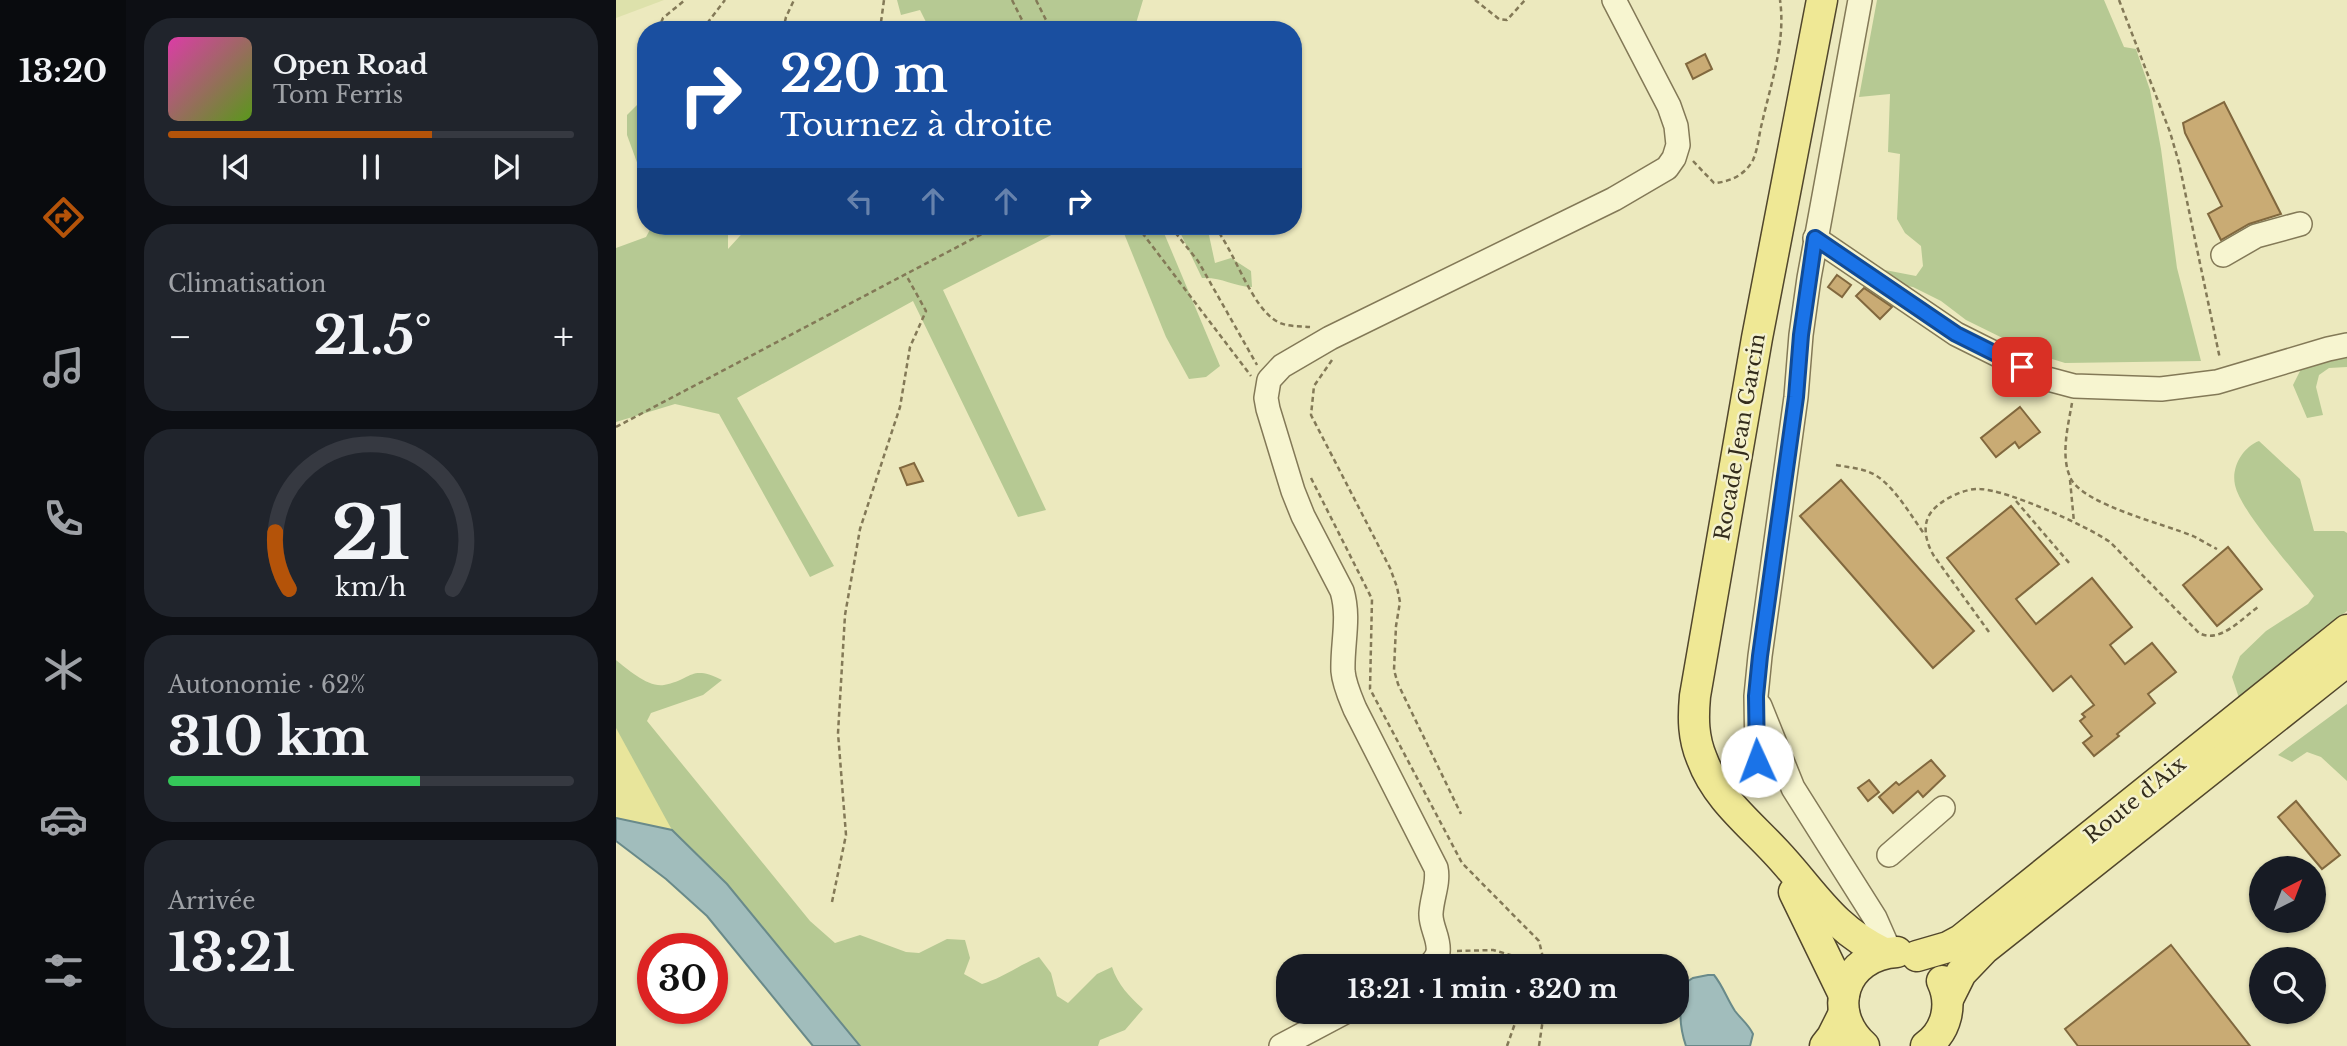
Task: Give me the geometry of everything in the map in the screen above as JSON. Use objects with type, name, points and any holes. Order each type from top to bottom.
[{"type":"main road","name":"Rocade Jean Garcin","points":[[1822,0],[1757,338],[1695,696],[1694,735],[1712,779],[1741,817],[1775,850],[1828,914],[1859,940],[1929,963],[1938,973],[1945,985],[1942,1028]]},
{"type":"main road","name":"Route d'Aix","points":[[1844,1004],[1853,972],[1861,964],[1897,954],[1936,951],[1961,940],[2347,631]]},
{"type":"main road","name":"Route d'Aix","points":[[1942,1028],[1961,973],[1984,949],[2347,662]]},
{"type":"main road","name":"Rocade Jean Garcin","points":[[1775,850],[1844,1004],[1854,1036],[1864,1046]]},
{"type":"main road","points":[[1825,1046],[1844,1004]]},
{"type":"street","points":[[1436,954],[1438,948],[1431,912],[1438,876],[1436,868],[1346,687],[1343,671],[1346,603],[1293,491],[1268,409],[1268,383],[1282,366],[1331,338],[1651,179],[1667,168],[1677,150],[1676,126],[1669,106],[1614,0]]},
{"type":"street","name":"Rocade Jean Garcin","points":[[1757,761],[1756,696],[1796,397],[1801,335],[1815,238],[1860,0]]},
{"type":"street","points":[[2223,255],[2256,236],[2300,224]]},
{"type":"street","points":[[1815,238],[1956,334],[2044,378],[2074,386],[2161,389],[2217,383],[2328,348],[2347,345]]},
{"type":"street","points":[[1756,696],[1793,788],[1897,954]]},
{"type":"street","points":[[1889,855],[1943,808]]},
{"type":"street","points":[[1280,1046],[1322,1024]]},
{"type":"path","points":[[662,21],[685,0]]},
{"type":"path","points":[[709,21],[725,0]]},
{"type":"path","points":[[785,21],[794,0]]},
{"type":"path","points":[[881,21],[884,0]]},
{"type":"path","points":[[1012,0],[1022,21]]},
{"type":"path","points":[[1036,0],[1046,21]]},
{"type":"path","points":[[1475,0],[1499,19],[1507,20],[1525,0]]},
{"type":"path","points":[[1677,150],[1714,183],[1726,183],[1740,176],[1753,160],[1776,62],[1782,18],[1780,0]]},
{"type":"path","points":[[2119,0],[2170,132],[2179,163],[2214,337],[2222,367],[2231,378]]},
{"type":"path","points":[[616,427],[980,235]]},
{"type":"path","points":[[1144,235],[1247,373],[1255,380],[1268,383]]},
{"type":"path","points":[[1177,235],[1198,261],[1268,383]]},
{"type":"path","points":[[1220,235],[1257,302],[1267,313],[1278,322],[1291,326],[1314,327]]},
{"type":"path","points":[[832,902],[846,835],[838,733],[845,615],[860,529],[900,407],[910,347],[926,311],[906,275]]},
{"type":"path","points":[[1334,356],[1314,386],[1311,415],[1398,587],[1400,602],[1394,670],[1398,684],[1461,814]]},
{"type":"path","points":[[2074,386],[2066,440],[2074,523]]},
{"type":"path","points":[[1836,465],[1871,472],[1889,486],[1926,537],[1934,556],[1989,632]]},
{"type":"path","points":[[1308,471],[1372,599],[1370,689],[1462,863],[1539,942],[1542,954]]},
{"type":"path","points":[[2070,477],[2079,490],[2095,500],[2194,537],[2217,549]]},
{"type":"path","points":[[1926,537],[1926,522],[1932,510],[1946,499],[1972,489],[1984,489],[2014,498],[2094,531],[2110,542],[2199,633],[2217,636],[2258,607]]},
{"type":"path","points":[[2014,498],[2070,564]]},
{"type":"path","points":[[1453,954],[1464,950],[1493,950],[1507,954]]},
{"type":"path","points":[[1507,1046],[1515,1024]]},
{"type":"path","points":[[1539,1046],[1542,1024]]},
{"type":"green space","points":[[616,0],[664,0],[616,18]]},
{"type":"green space","points":[[897,0],[1143,0],[1137,21],[926,21],[920,10],[901,15]]},
{"type":"green space","points":[[1877,0],[2104,0],[2124,47],[2136,49],[2150,90],[2177,268],[2201,361],[2065,363],[2033,353],[1966,320],[1941,301],[1913,287],[1895,284],[1885,270],[1916,276],[1923,266],[1921,246],[1905,233],[1897,219],[1900,154],[1888,152],[1890,94],[1859,97]]},
{"type":"green space","points":[[637,105],[637,162],[627,135],[627,115]]},
{"type":"green space","points":[[728,235],[728,249],[741,235],[1051,235],[943,290],[1046,510],[1018,517],[913,301],[737,398],[834,566],[810,577],[719,414],[675,404],[616,422],[616,248],[646,237]]},
{"type":"green space","points":[[1125,235],[1165,235],[1220,366],[1206,377],[1189,379],[1166,337]]},
{"type":"green space","points":[[1181,235],[1209,235],[1215,263],[1231,258],[1251,271],[1252,287],[1215,279],[1202,278]]},
{"type":"green space","points":[[2347,358],[2347,367],[2329,368],[2319,375],[2316,387],[2323,415],[2307,418],[2293,385],[2301,369],[2325,360]]},
{"type":"green space","points":[[2259,441],[2300,479],[2314,531],[2347,533],[2347,611],[2239,698],[2232,677],[2240,656],[2266,631],[2308,604],[2314,596],[2247,510],[2235,485],[2235,471],[2240,458],[2248,448]]},
{"type":"green space","points":[[616,660],[652,684],[673,683],[697,673],[722,680],[703,695],[651,713],[647,721],[810,921],[835,943],[860,935],[906,952],[919,953],[947,939],[965,940],[970,958],[964,974],[982,984],[1039,957],[1051,973],[1057,996],[1068,1003],[1097,974],[1112,967],[1125,990],[1143,1009],[1125,1030],[1100,1040],[1098,1046],[860,1046],[727,884],[672,830],[616,753]]},
{"type":"green space","points":[[2347,704],[2347,781],[2321,757],[2307,752],[2292,762],[2278,755]]},
{"type":"sand","points":[[616,728],[672,830],[616,819]]},
{"type":"water","points":[[616,818],[672,830],[727,884],[860,1046],[813,1046],[728,942],[728,933],[721,933],[707,916],[666,879],[616,841]]},
{"type":"water","points":[[1714,975],[1735,1011],[1753,1034],[1750,1046],[1686,1046],[1682,1024],[1689,1024],[1689,980]]},
{"type":"building","points":[[1705,54],[1712,69],[1693,79],[1686,64]]},
{"type":"building","points":[[2224,102],[2281,214],[2249,224],[2221,240],[2208,214],[2222,206],[2185,133],[2183,123]]},
{"type":"building","points":[[1837,275],[1851,285],[1842,297],[1828,287]]},
{"type":"building","points":[[1864,288],[1892,307],[1880,319],[1856,296]]},
{"type":"building","points":[[2020,407],[2040,432],[2019,448],[2015,442],[1996,457],[1981,438]]},
{"type":"building","points":[[914,463],[923,481],[907,485],[900,468]]},
{"type":"building","points":[[1841,480],[1974,631],[1933,668],[1800,516]]},
{"type":"building","points":[[2011,506],[2059,564],[2016,599],[2036,624],[2092,578],[2132,627],[2110,645],[2125,664],[2152,643],[2176,672],[2148,694],[2155,703],[2094,756],[2083,743],[2092,736],[2080,721],[2085,717],[2082,714],[2094,705],[2071,676],[2053,691],[1947,558]]},
{"type":"building","points":[[2228,547],[2262,589],[2217,626],[2183,585]]},
{"type":"building","points":[[1931,760],[1945,776],[1923,797],[1918,791],[1893,813],[1879,797],[1896,782],[1899,785]]},
{"type":"building","points":[[1869,780],[1879,792],[1868,801],[1858,788]]},
{"type":"building","points":[[2296,801],[2340,855],[2326,866],[2326,856],[2311,856],[2278,817]]},
{"type":"building","points":[[2171,945],[2250,1046],[2078,1046],[2065,1029]]},
{"type":"route","points":[[1757,761],[1756,696],[1760,656],[1815,238],[1956,334],[2022,367]]}]
